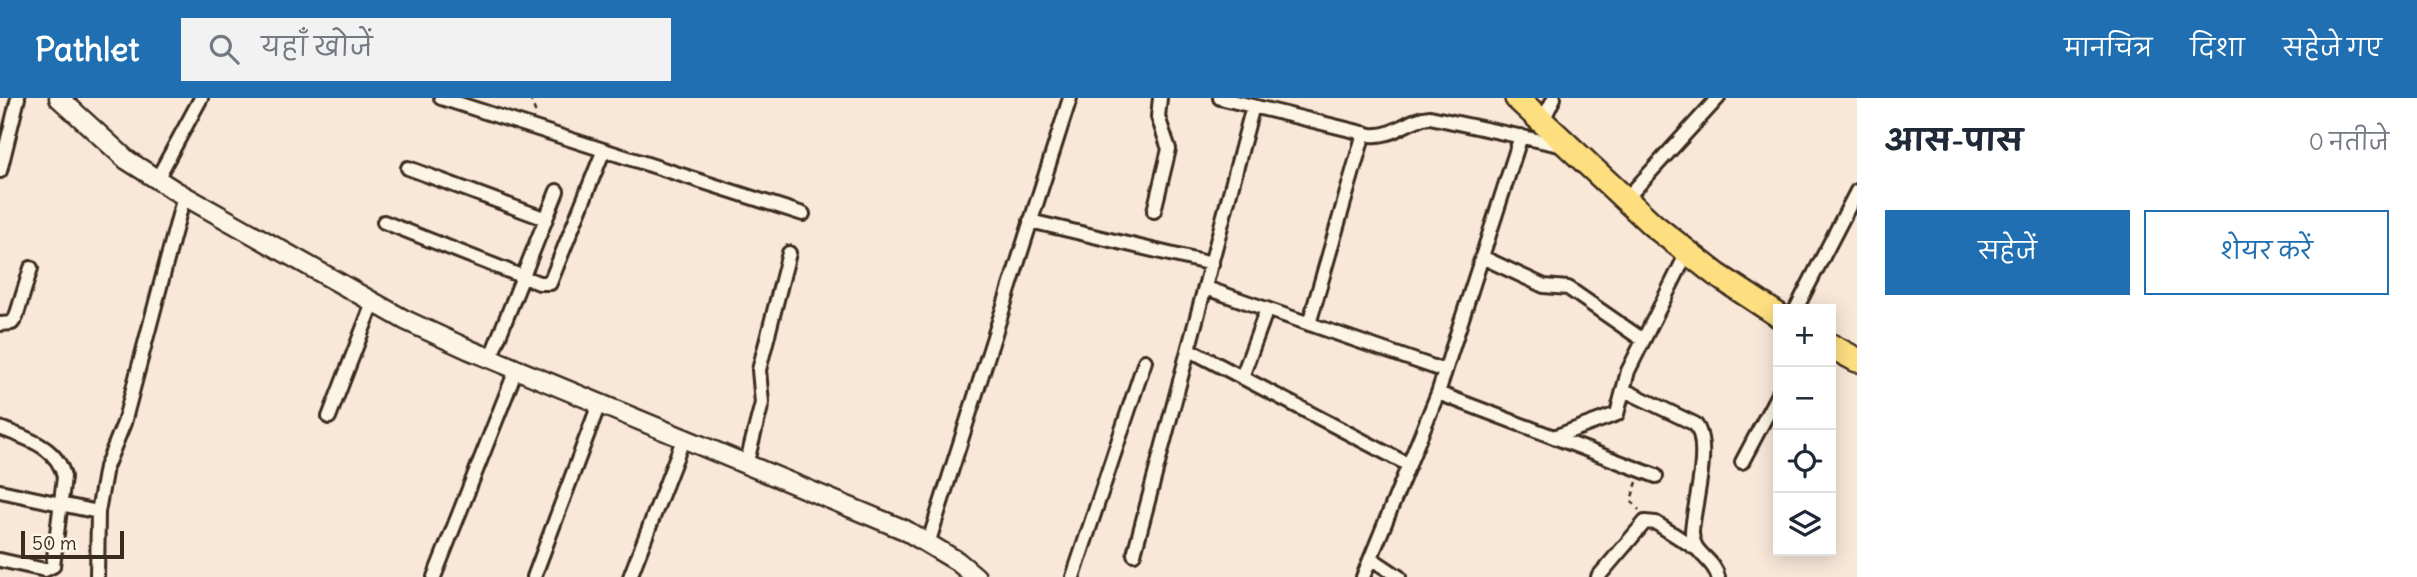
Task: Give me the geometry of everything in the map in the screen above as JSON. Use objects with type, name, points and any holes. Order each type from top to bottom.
[{"type":"highway","points":[[1517,98],[1625,200],[1687,253],[1773,312]]},
{"type":"highway","points":[[1836,348],[1857,359]]},
{"type":"street","points":[[0,171],[18,98]]},
{"type":"street","points":[[59,98],[98,136],[157,179],[373,303],[490,359],[905,530],[976,577]]},
{"type":"street","points":[[157,179],[201,98]]},
{"type":"street","points":[[442,98],[603,152],[803,214]]},
{"type":"street","points":[[928,544],[1070,98]]},
{"type":"street","points":[[1154,211],[1169,149],[1158,117],[1160,98]]},
{"type":"street","points":[[1220,98],[1364,133],[1389,135],[1415,118],[1430,117],[1569,147]]},
{"type":"street","points":[[1542,122],[1554,98]]},
{"type":"street","points":[[1625,200],[1718,98]]},
{"type":"street","points":[[1134,554],[1212,264],[1245,102]]},
{"type":"street","points":[[1309,324],[1364,133]]},
{"type":"street","points":[[1363,577],[1438,393],[1521,136]]},
{"type":"street","points":[[384,222],[539,283],[550,283],[603,152]]},
{"type":"street","points":[[408,168],[546,219]]},
{"type":"street","points":[[490,359],[557,191]]},
{"type":"street","points":[[1799,304],[1857,191]]},
{"type":"street","points":[[97,577],[98,512],[106,467],[124,422],[184,196]]},
{"type":"street","points":[[1030,221],[1212,264]]},
{"type":"street","points":[[746,465],[762,403],[759,370],[789,253]]},
{"type":"street","points":[[1554,437],[1617,414],[1628,371],[1687,253]]},
{"type":"street","points":[[1482,257],[1544,286],[1568,288],[1643,340]]},
{"type":"street","points":[[0,324],[12,323],[16,317],[31,268]]},
{"type":"street","points":[[1206,288],[1445,371]]},
{"type":"street","points":[[329,417],[373,303]]},
{"type":"street","points":[[1242,377],[1267,309]]},
{"type":"street","points":[[1190,350],[1409,465]]},
{"type":"street","points":[[1073,577],[1145,361]]},
{"type":"street","points":[[434,577],[516,370]]},
{"type":"street","points":[[1624,390],[1695,424],[1701,430],[1702,450],[1692,530],[1695,548]]},
{"type":"street","points":[[1438,393],[1651,474]]},
{"type":"street","points":[[1742,462],[1773,403]]},
{"type":"street","points":[[534,577],[599,404]]},
{"type":"street","points":[[0,428],[36,443],[56,457],[64,477],[56,556],[50,569],[0,560]]},
{"type":"street","points":[[630,577],[684,440]]},
{"type":"street","points":[[0,491],[98,512]]},
{"type":"street","points":[[1598,577],[1640,526],[1650,521],[1695,548],[1715,568],[1718,577]]},
{"type":"street","points":[[1372,559],[1399,577]]},
{"type":"path","points":[[1650,521],[1631,500],[1635,485],[1651,474]]}]
